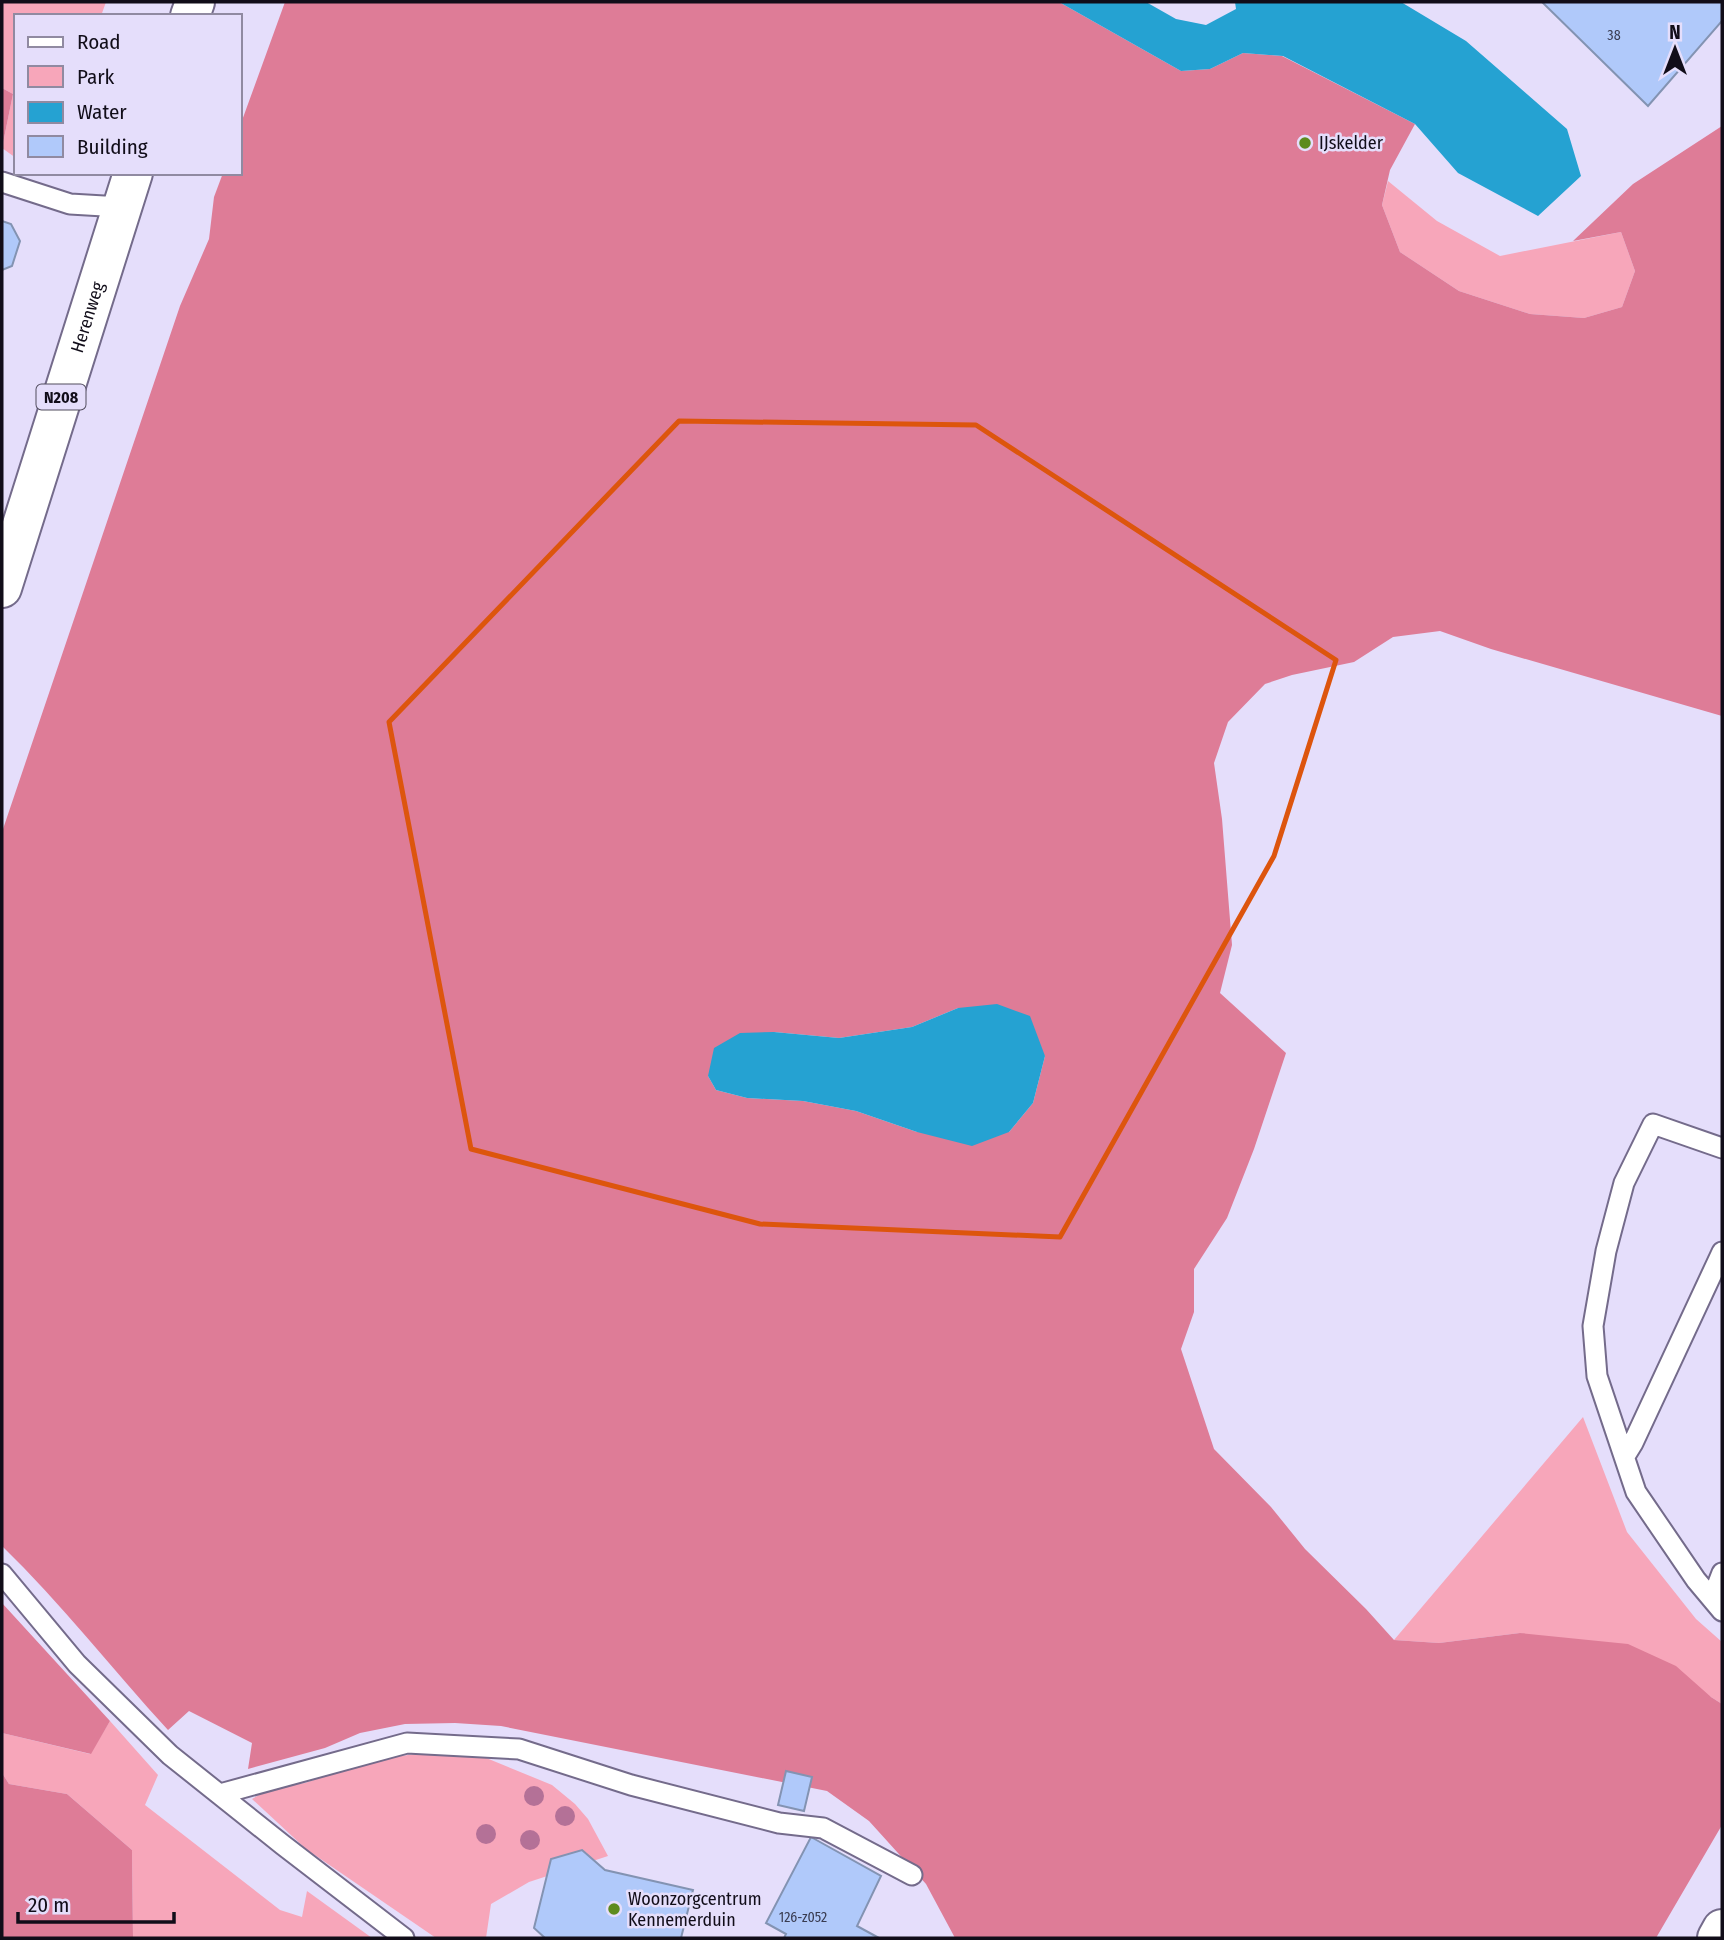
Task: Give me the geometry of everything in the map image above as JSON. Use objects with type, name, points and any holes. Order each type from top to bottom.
[{"type":"main road","name":"Herenweg","points":[[2,588],[127,190]]},
{"type":"main road","points":[[1717,1938],[1722,1929]]},
{"type":"lane","name":"Herenweg","points":[[2,182],[70,204],[127,190]]},
{"type":"lane","points":[[1717,1605],[1666,1538],[1636,1492],[1597,1376],[1593,1326],[1606,1251],[1624,1183],[1653,1124],[1722,1148]]},
{"type":"lane","points":[[1625,1456],[1722,1252]]},
{"type":"lane","points":[[1717,1605],[1722,1573]]},
{"type":"lane","points":[[2,1574],[77,1664],[170,1755],[404,1938]]},
{"type":"lane","points":[[219,1794],[407,1743],[519,1749],[631,1785],[779,1823],[823,1828],[912,1875]]},
{"type":"highlighted area","points":[[679,421],[976,425],[1336,660],[1274,856],[1060,1237],[760,1224],[471,1149],[389,722]]},
{"type":"green space","points":[[2,2],[106,2],[102,14],[14,14],[14,157],[2,148],[13,94],[2,88]]},
{"type":"green space","points":[[1388,181],[1437,221],[1500,256],[1621,232],[1635,271],[1622,307],[1584,318],[1530,314],[1459,291],[1400,252],[1382,205]]},
{"type":"green space","points":[[1583,1417],[1627,1532],[1696,1619],[1722,1642],[1722,1704],[1711,1697],[1520,1633],[1439,1643],[1394,1640]]},
{"type":"green space","points":[[110,1721],[158,1775],[145,1805],[280,1910],[302,1917],[307,1891],[372,1938],[133,1938],[132,1850],[67,1794],[9,1784],[2,1773],[2,1733],[90,1754]]},
{"type":"green space","points":[[421,1753],[479,1755],[552,1785],[588,1819],[608,1856],[529,1882],[491,1904],[486,1938],[436,1938],[306,1849],[252,1799],[273,1787],[305,1783],[369,1761]]},
{"type":"shaded area","points":[[285,2],[1059,2],[1181,71],[1210,69],[1243,53],[1282,56],[1415,124],[1390,170],[1382,205],[1400,252],[1459,291],[1530,314],[1584,318],[1622,307],[1635,271],[1621,232],[1573,241],[1633,184],[1722,126],[1722,716],[1491,649],[1440,631],[1393,637],[1354,662],[1292,675],[1265,684],[1228,722],[1214,763],[1222,819],[1232,945],[1220,993],[1286,1053],[1254,1149],[1227,1218],[1194,1269],[1194,1312],[1181,1349],[1214,1449],[1271,1507],[1305,1549],[1394,1640],[1439,1643],[1520,1633],[1628,1644],[1676,1666],[1722,1704],[1722,1825],[1656,1938],[955,1938],[926,1884],[869,1821],[827,1791],[501,1726],[455,1723],[405,1724],[360,1733],[325,1748],[248,1769],[252,1743],[189,1711],[168,1730],[66,1613],[2,1546],[2,832],[180,306],[209,239],[214,197],[222,175],[242,175],[242,120]],"holes":[[[958,1008],[1045,1056],[1033,1103],[1009,1132],[917,1132],[856,1111],[803,1101],[747,1098],[716,1090],[708,1076],[774,1032],[839,1038],[912,1027]]]},
{"type":"shaded area","points":[[2,88],[13,94],[2,148]]},
{"type":"shaded area","points":[[2,1603],[110,1721],[91,1754],[2,1733]]},
{"type":"shaded area","points":[[2,1773],[9,1784],[67,1794],[132,1850],[133,1938],[2,1938]]},
{"type":"water","points":[[1059,2],[1146,2],[1176,19],[1206,25],[1236,9],[1235,2],[1401,2],[1466,41],[1567,129],[1581,176],[1538,216],[1458,173],[1415,124],[1283,56],[1243,53],[1210,69],[1181,71]]},
{"type":"water","points":[[997,1004],[1030,1016],[1045,1056],[1033,1103],[1009,1132],[972,1146],[917,1132],[856,1111],[803,1101],[747,1098],[716,1090],[708,1076],[714,1048],[740,1033],[774,1032],[839,1038],[912,1027],[958,1008]]},
{"type":"building","points":[[1542,2],[1722,2],[1722,21],[1648,106]]},
{"type":"building","points":[[2,221],[11,224],[20,241],[12,266],[2,270]]},
{"type":"building","points":[[786,1771],[812,1777],[804,1811],[778,1805]]},
{"type":"building","name":"Woonzorgcentrum Kennemerduin","points":[[811,1837],[881,1876],[857,1926],[879,1938],[784,1938],[786,1934],[766,1923]]},
{"type":"building","name":"Woonzorgcentrum Kennemerduin","points":[[582,1850],[605,1870],[693,1890],[681,1938],[545,1938],[534,1928],[551,1859]]},
{"type":"place","name":"IJskelder","points":[[1305,143]]},
{"type":"place","name":"Woonzorgcentrum Kennemerduin","points":[[614,1909]]}]
